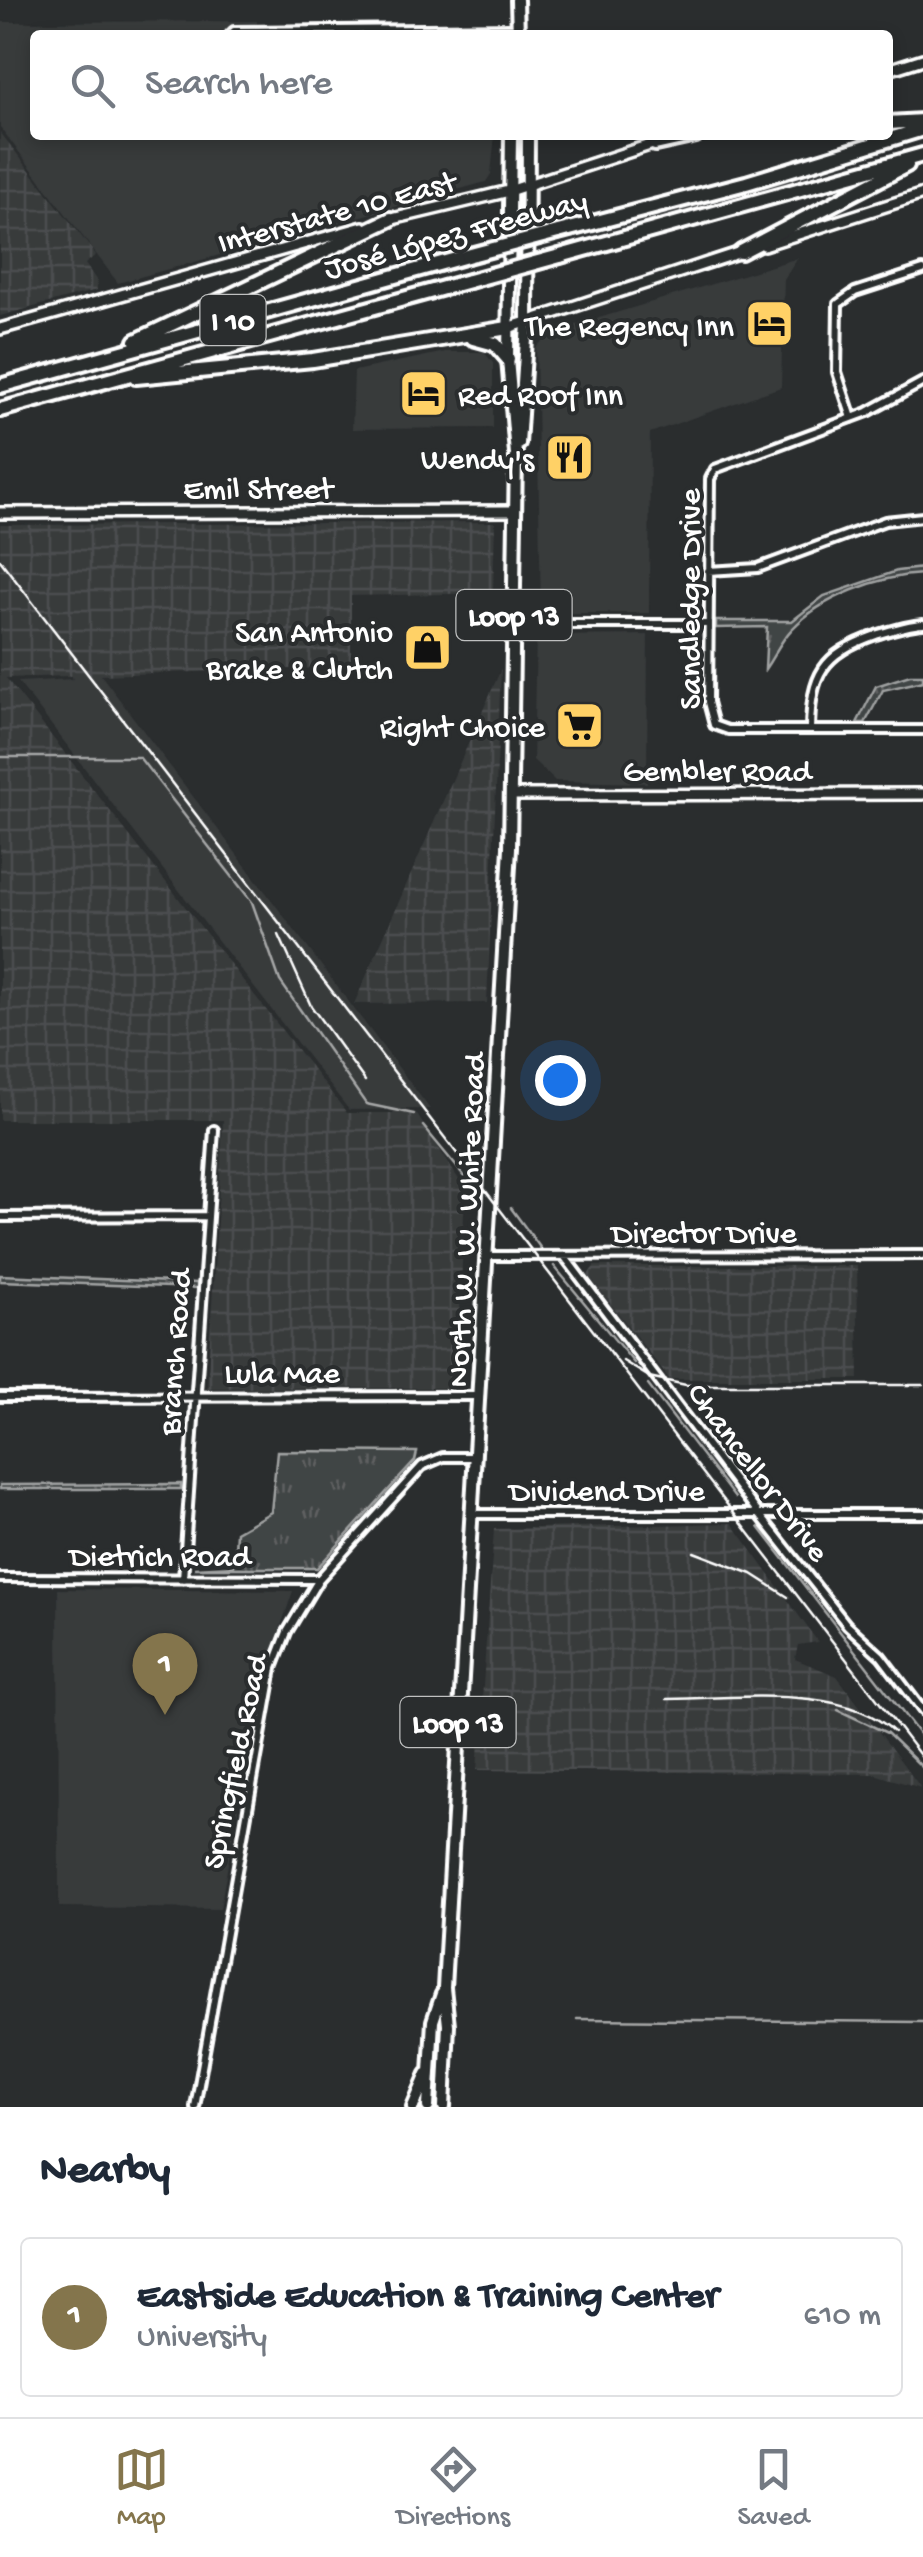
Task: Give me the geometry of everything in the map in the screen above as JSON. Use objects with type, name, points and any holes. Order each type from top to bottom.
[{"type":"highway","points":[[893,123],[923,125]]},
{"type":"highway","name":"José López Freeway","points":[[893,135],[923,125]]},
{"type":"highway","points":[[655,144],[673,140]]},
{"type":"highway","name":"José López Freeway","points":[[0,386],[746,183],[877,140]]},
{"type":"highway","points":[[741,252],[923,156]]},
{"type":"highway","name":"José López Freeway","points":[[0,410],[923,156]]},
{"type":"highway","points":[[103,357],[391,220]]},
{"type":"highway","points":[[104,380],[313,360],[508,328]]},
{"type":"highway","points":[[465,337],[495,344],[508,359]]},
{"type":"main road","points":[[518,0],[518,30]]},
{"type":"main road","points":[[893,68],[923,59]]},
{"type":"main road","name":"Loop 13","points":[[509,191],[511,140]]},
{"type":"main road","name":"Loop 13","points":[[527,324],[528,140]]},
{"type":"main road","name":"Interstate 10 East","points":[[0,329],[509,191],[667,140]]},
{"type":"main road","name":"North W. W. White Road","points":[[444,2107],[448,2025],[444,1988],[511,795],[516,454],[508,359],[509,191]]},
{"type":"main road","points":[[508,328],[923,194]]},
{"type":"main road","name":"North W. W. White Road","points":[[516,454],[523,419],[527,324]]},
{"type":"main road","name":"Emil Street","points":[[0,513],[516,511]]},
{"type":"main road","name":"Gembler Road","points":[[511,795],[923,794]]},
{"type":"main road","name":"North W. W. White Road","points":[[428,2107],[433,2022],[444,1988]]},
{"type":"main road","name":"North W. W. White Road","points":[[413,2107],[430,2064]]},
{"type":"street","points":[[923,270],[855,292],[838,304],[837,372],[852,418],[923,382]]},
{"type":"street","name":"Sandledge Drive","points":[[810,730],[728,730],[714,724],[708,716],[712,473],[728,460],[852,418]]},
{"type":"street","points":[[708,571],[758,568],[885,521],[923,517]]},
{"type":"street","points":[[514,624],[708,624]]},
{"type":"street","points":[[923,624],[892,630],[833,655],[813,687],[810,730],[923,730]]},
{"type":"street","name":"Branch Road","points":[[182,1579],[214,1130]]},
{"type":"street","points":[[0,1217],[208,1216]]},
{"type":"street","name":"Director Drive","points":[[486,1256],[923,1256]]},
{"type":"street","name":"Chancellor Drive","points":[[564,1256],[759,1514],[847,1625],[881,1656],[923,1711]]},
{"type":"street","name":"Lula Mae","points":[[0,1397],[478,1396]]},
{"type":"street","name":"Springfield Road","points":[[195,2107],[273,1668],[287,1632],[319,1579],[422,1466],[442,1457],[474,1457]]},
{"type":"street","name":"Dividend Drive","points":[[470,1514],[923,1514]]},
{"type":"street","name":"Dietrich Road","points":[[0,1578],[319,1579]]},
{"type":"shaded area","points":[[257,21],[257,30],[30,30],[30,140],[494,140],[491,174],[486,182],[118,283],[0,127],[0,22]]},
{"type":"shaded area","points":[[0,132],[96,255],[85,264],[97,281],[97,290],[0,316]]},
{"type":"shaded area","points":[[798,258],[784,279],[781,387],[650,433],[649,613],[541,613],[536,348],[549,333]]},
{"type":"shaded area","points":[[445,352],[484,352],[493,363],[493,428],[352,429],[354,371]]},
{"type":"shaded area","points":[[495,522],[493,593],[351,596],[351,667],[6,678],[347,1113],[416,1113],[465,1189],[457,1388],[207,1388],[223,1120],[0,1120],[0,525]]},
{"type":"shaded area","points":[[0,549],[95,667],[430,1109],[349,1110],[18,682],[73,679],[0,585]]},
{"type":"shaded area","points":[[648,635],[647,783],[555,781],[533,760],[536,636]]},
{"type":"shaded area","points":[[501,669],[487,1003],[354,1004]]},
{"type":"shaded area","points":[[594,1266],[857,1266],[859,1379],[669,1379],[588,1275]]},
{"type":"shaded area","points":[[732,1523],[818,1642],[798,1645],[795,1659],[837,1676],[921,1788],[874,1774],[477,1770],[494,1529]]},
{"type":"shaded area","points":[[58,1589],[293,1591],[259,1691],[220,1909],[59,1907]]},
{"type":"green space","points":[[923,568],[923,574],[870,584],[819,607],[788,633],[765,669],[767,627],[716,628],[716,621],[792,621],[824,596],[897,571]]},
{"type":"green space","points":[[923,675],[923,681],[883,690],[865,723],[857,723],[876,686]]},
{"type":"green space","points":[[0,1275],[197,1283],[197,1288],[0,1281]]},
{"type":"green space","points":[[277,1451],[417,1452],[415,1461],[317,1568],[194,1568],[234,1566],[236,1532],[271,1512]]},
{"type":"green space","points":[[181,1484],[181,1489],[0,1489],[0,1485]]},
{"type":"waterway","points":[[0,757],[139,757],[252,902],[280,981],[366,1104],[414,1114]]},
{"type":"waterway","points":[[423,1126],[475,1189]]},
{"type":"waterway","points":[[511,1208],[542,1250]]},
{"type":"waterway","points":[[554,1266],[634,1363]]},
{"type":"waterway","points":[[648,1385],[735,1498]]},
{"type":"waterway","points":[[759,1527],[923,1739]]},
{"type":"waterway","points":[[838,1710],[887,1733],[923,1768]]},
{"type":"waterway","points":[[577,2019],[923,2022]]},
{"type":"railway","points":[[0,560],[923,1759]]},
{"type":"railway","points":[[279,935],[311,1006],[365,1081]]},
{"type":"railway","points":[[623,1361],[649,1377],[686,1385],[923,1385]]},
{"type":"railway","points":[[694,1552],[752,1574],[788,1597]]},
{"type":"railway","points":[[667,1699],[818,1700],[847,1706],[894,1732]]},
{"type":"place","name":"The Regency Inn","points":[[769,324]]},
{"type":"place","name":"Red Roof Inn","points":[[423,393]]},
{"type":"place","name":"Wendy's","points":[[569,457]]},
{"type":"place","name":"San Antonio Brake & Clutch","points":[[428,648]]},
{"type":"place","name":"Right Choice","points":[[580,725]]},
{"type":"place","name":"Eastside Education & Training Center","points":[[165,1715]]}]
